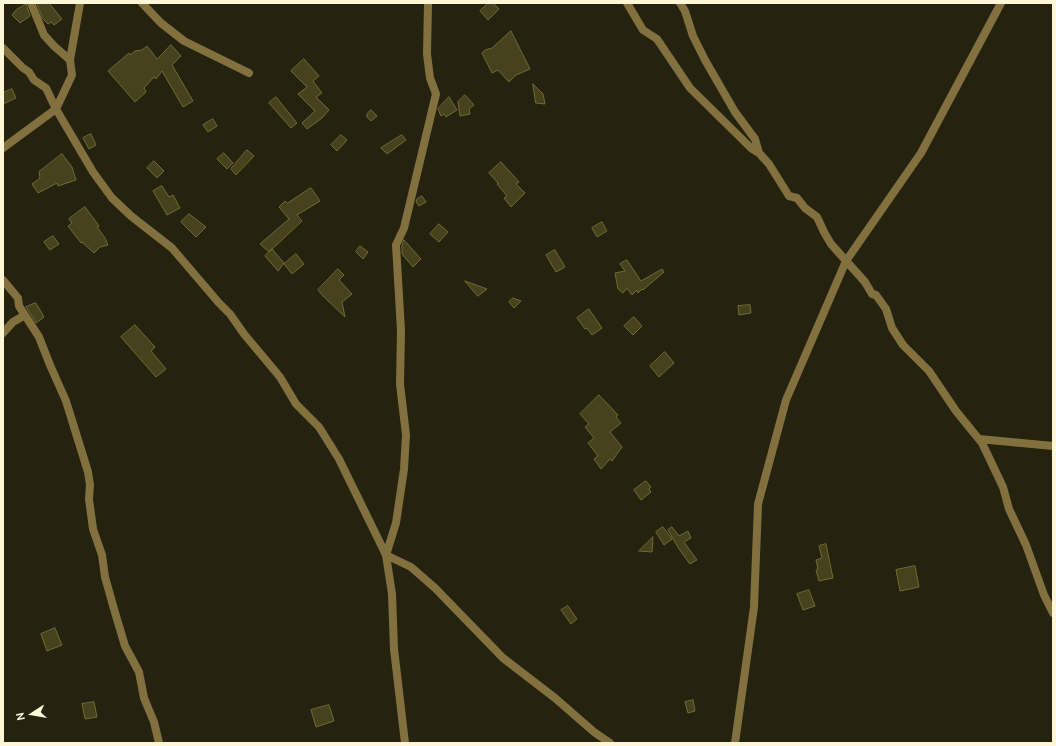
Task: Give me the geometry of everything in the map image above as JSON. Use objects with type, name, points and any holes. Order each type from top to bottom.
[{"type":"street","points":[[31,3],[44,35],[70,60]]},
{"type":"street","points":[[3,148],[56,109],[72,76],[70,60],[80,3]]},
{"type":"street","points":[[142,3],[161,23],[184,41],[249,73]]},
{"type":"street","points":[[386,555],[396,523],[404,469],[406,435],[400,384],[401,331],[396,244],[404,228],[436,94],[430,78],[427,54],[428,3]]},
{"type":"street","points":[[627,3],[643,30],[657,39],[690,88],[751,148],[759,153],[769,164],[789,196],[797,198],[805,208],[814,213],[831,244],[865,282],[872,294],[876,295],[886,309],[892,328],[903,345],[937,381],[960,416],[979,439],[988,454],[1003,487],[1009,509],[1026,545],[1044,595],[1053,613]]},
{"type":"street","points":[[680,3],[685,11],[693,36],[705,60],[735,112],[755,139],[759,153]]},
{"type":"street","points":[[735,743],[754,607],[758,504],[786,400],[846,261],[921,153],[1001,3]]},
{"type":"street","points":[[3,48],[29,72],[34,80],[46,88],[56,109],[93,172],[112,198],[131,216],[172,248],[230,314],[244,334],[280,377],[296,404],[319,427],[339,459],[386,555],[392,594],[394,649],[404,743]]},
{"type":"street","points":[[3,280],[18,298],[19,306],[39,337],[66,401],[88,472],[90,486],[89,499],[93,529],[102,555],[114,609],[125,646],[139,672],[144,698],[154,722],[159,743]]},
{"type":"street","points":[[3,333],[13,322],[25,315]]},
{"type":"street","points":[[979,439],[1053,446]]},
{"type":"street","points":[[386,555],[412,567],[446,598],[503,658],[555,698],[594,732],[610,743]]},
{"type":"building","points":[[37,3],[49,3],[62,19],[54,25],[51,22],[48,24],[43,19]]},
{"type":"building","points":[[489,3],[493,3],[499,9],[488,20],[480,11]]},
{"type":"building","points":[[26,4],[30,16],[20,23],[12,15],[16,10]]},
{"type":"building","points":[[511,31],[530,69],[516,75],[509,82],[498,70],[492,73],[482,53],[485,50],[492,48]]},
{"type":"building","points":[[171,45],[181,56],[172,65],[193,101],[183,107],[162,71],[156,79],[154,77],[144,88],[146,92],[135,102],[108,71],[129,53],[130,55],[147,46],[157,59]]},
{"type":"building","points":[[304,59],[319,76],[313,81],[322,93],[316,97],[329,110],[322,118],[307,129],[302,123],[315,111],[298,94],[307,87],[291,71]]},
{"type":"building","points":[[533,84],[543,94],[545,104],[536,103]]},
{"type":"building","points":[[12,89],[16,98],[3,104],[3,93]]},
{"type":"building","points":[[465,95],[474,105],[469,109],[470,114],[460,116],[458,102]]},
{"type":"building","points":[[276,97],[297,123],[291,128],[269,103]]},
{"type":"building","points":[[449,97],[457,110],[446,117],[444,114],[441,116],[438,109]]},
{"type":"building","points":[[371,110],[377,116],[371,121],[367,117],[367,114]]},
{"type":"building","points":[[213,119],[217,126],[208,132],[203,125]]},
{"type":"building","points":[[91,134],[96,145],[89,149],[83,138]]},
{"type":"building","points":[[341,135],[347,140],[337,151],[331,145]]},
{"type":"building","points":[[402,135],[406,140],[387,154],[381,148]]},
{"type":"building","points":[[247,150],[254,156],[236,175],[231,169]]},
{"type":"building","points":[[224,153],[233,163],[227,169],[217,159]]},
{"type":"building","points":[[62,154],[72,167],[76,180],[58,186],[57,183],[38,193],[32,184],[40,178],[39,172]]},
{"type":"building","points":[[154,161],[164,171],[157,178],[147,168]]},
{"type":"building","points":[[501,162],[519,182],[516,184],[525,193],[511,207],[504,198],[507,196],[489,173]]},
{"type":"building","points":[[162,186],[169,197],[173,195],[180,208],[167,215],[153,191]]},
{"type":"building","points":[[311,188],[320,201],[297,215],[302,221],[269,252],[260,244],[289,219],[279,207],[285,201],[287,203]]},
{"type":"building","points":[[422,196],[426,202],[419,206],[416,202],[417,199]]},
{"type":"building","points":[[85,207],[99,226],[97,227],[108,245],[100,247],[94,253],[82,242],[81,243],[68,226],[72,223],[69,219]]},
{"type":"building","points":[[189,214],[206,227],[196,237],[181,222]]},
{"type":"building","points":[[602,222],[607,231],[597,237],[592,228]]},
{"type":"building","points":[[439,224],[448,232],[439,242],[430,234]]},
{"type":"building","points":[[53,236],[59,244],[50,250],[44,242]]},
{"type":"building","points":[[404,240],[421,259],[413,267],[402,254]]},
{"type":"building","points":[[360,246],[368,252],[363,259],[356,252]]},
{"type":"building","points":[[272,249],[284,263],[278,271],[265,256]]},
{"type":"building","points":[[555,250],[565,267],[556,272],[546,255]]},
{"type":"building","points":[[296,254],[304,264],[292,274],[284,264]]},
{"type":"building","points":[[627,260],[641,281],[662,269],[664,272],[638,293],[637,290],[632,295],[627,288],[623,293],[618,289],[615,273],[625,271],[620,264]]},
{"type":"building","points":[[338,269],[344,275],[339,280],[352,294],[342,302],[345,317],[318,290]]},
{"type":"building","points":[[465,281],[487,289],[478,296]]},
{"type":"building","points":[[513,298],[521,301],[514,308],[509,302]]},
{"type":"building","points":[[36,303],[44,317],[36,323],[26,307]]},
{"type":"building","points":[[750,305],[751,313],[739,315],[738,306]]},
{"type":"building","points":[[589,309],[602,328],[592,335],[587,328],[585,329],[577,318]]},
{"type":"building","points":[[634,317],[642,326],[633,335],[624,326]]},
{"type":"building","points":[[135,325],[155,347],[151,351],[166,369],[156,377],[121,337]]},
{"type":"building","points":[[665,352],[674,363],[659,377],[650,366]]},
{"type":"building","points":[[599,395],[618,415],[616,417],[621,423],[610,432],[622,447],[612,461],[610,459],[601,469],[594,459],[598,456],[588,443],[594,438],[585,427],[589,424],[580,414]]},
{"type":"building","points":[[646,481],[651,487],[649,489],[651,492],[641,500],[634,490]]},
{"type":"building","points":[[663,527],[672,539],[664,545],[656,532]]},
{"type":"building","points":[[672,527],[679,536],[688,531],[691,538],[684,542],[697,560],[690,564],[668,530]]},
{"type":"building","points":[[653,537],[652,552],[639,551]]},
{"type":"building","points":[[826,544],[833,578],[819,581],[816,570],[818,569],[816,560],[822,558],[819,546]]},
{"type":"building","points":[[915,566],[919,587],[900,591],[896,570]]},
{"type":"building","points":[[809,590],[815,606],[803,610],[797,594]]},
{"type":"building","points":[[568,606],[577,619],[571,624],[561,610]]},
{"type":"building","points":[[55,628],[62,645],[47,651],[41,634]]},
{"type":"building","points":[[693,700],[695,711],[688,713],[685,702]]},
{"type":"building","points":[[94,702],[97,717],[85,719],[82,704]]},
{"type":"building","points":[[329,705],[334,721],[316,727],[311,710]]}]
